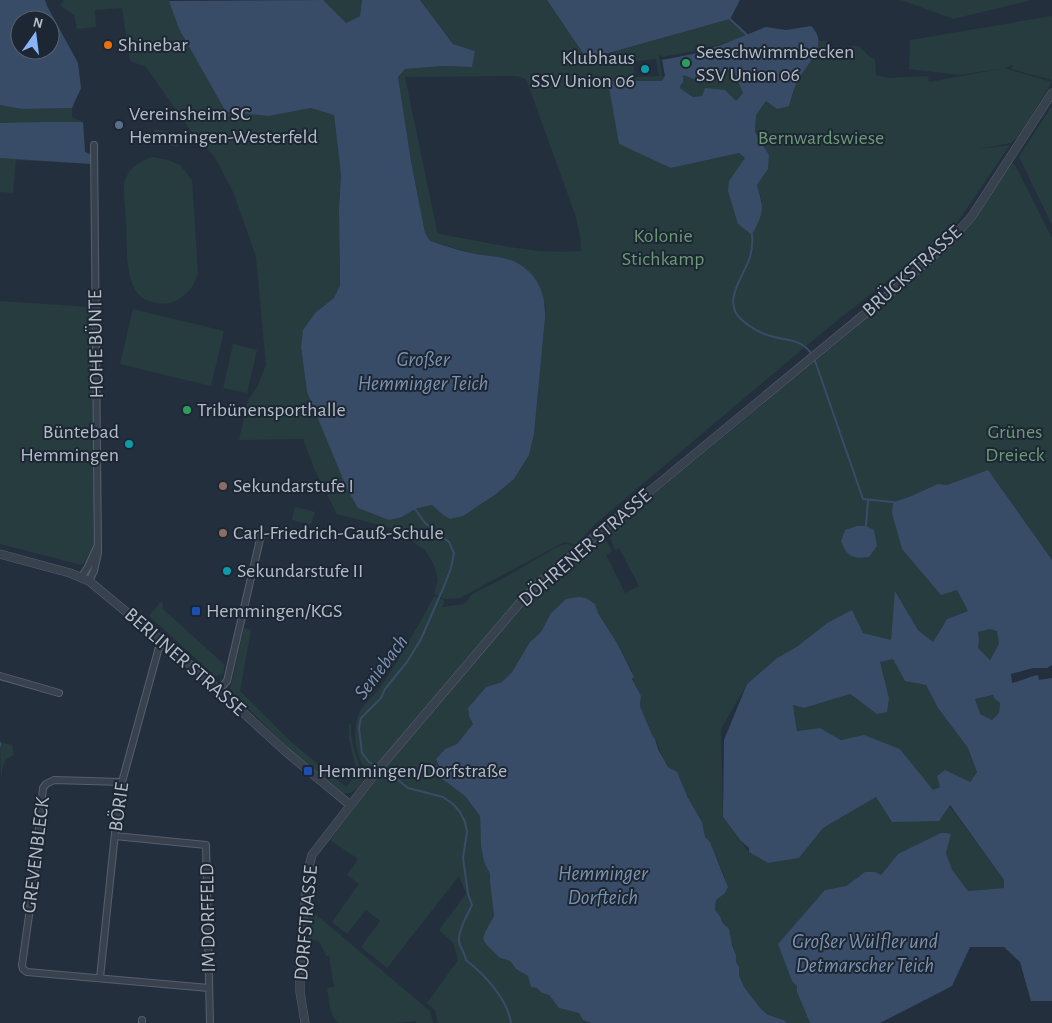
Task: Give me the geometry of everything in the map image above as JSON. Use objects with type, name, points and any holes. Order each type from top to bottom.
[{"type":"street","name":"BRÜCKSTRASSE","points":[[808,360],[921,267],[958,233],[996,181],[1052,93]]},
{"type":"street","name":"HOHE BÜNTE","points":[[85,579],[98,544],[94,145]]},
{"type":"street","name":"DÖHRENER STRASSE","points":[[350,805],[524,598],[550,574],[808,360]]},
{"type":"street","points":[[219,690],[227,681],[261,535]]},
{"type":"street","name":"BERLINER STRASSE","points":[[0,554],[85,579],[164,642],[285,751],[350,805]]},
{"type":"street","name":"BÖRIE","points":[[100,978],[122,782],[159,647],[164,642]]},
{"type":"street","points":[[0,676],[59,692]]},
{"type":"street","name":"GREVENBLECK","points":[[100,978],[27,972],[23,969],[22,965],[32,894],[43,788],[54,780],[122,782]]},
{"type":"street","name":"DORFSTRASSE","points":[[305,1023],[299,980],[308,866],[314,851],[350,805]]},
{"type":"street","name":"IM DORFFELD","points":[[115,836],[206,844],[210,1023]]},
{"type":"street","points":[[100,978],[209,988]]},
{"type":"green space","points":[[64,0],[169,0],[179,29],[226,112],[269,116],[311,108],[334,115],[341,175],[339,208],[340,285],[334,298],[316,312],[301,347],[307,392],[402,517],[415,509],[432,505],[442,514],[463,516],[496,494],[514,479],[529,455],[534,434],[546,306],[513,261],[471,253],[430,241],[425,233],[398,78],[404,69],[444,66],[472,67],[475,51],[453,44],[420,0],[547,0],[588,59],[730,19],[747,35],[694,51],[659,56],[662,76],[665,76],[662,81],[608,81],[671,168],[739,153],[746,158],[729,181],[762,202],[757,185],[768,169],[769,155],[755,132],[756,114],[766,101],[789,106],[798,80],[816,53],[819,41],[827,41],[827,48],[859,46],[875,59],[876,75],[888,78],[928,76],[929,82],[999,69],[959,75],[909,69],[910,40],[1052,16],[1052,80],[1011,69],[1013,65],[1004,68],[1052,82],[1019,136],[1011,143],[978,149],[1010,145],[954,227],[812,341],[594,525],[576,545],[564,542],[460,598],[444,599],[434,594],[438,579],[434,565],[425,550],[394,529],[337,514],[313,466],[303,439],[239,440],[248,400],[257,387],[266,365],[256,257],[234,194],[214,156],[193,134],[146,67],[130,61],[122,8],[95,10],[96,27],[77,29],[74,15],[60,5]],"holes":[[[656,59],[659,76],[635,77],[633,62]],[[517,76],[526,79],[575,214],[580,235],[581,251],[563,252],[528,249],[440,234],[437,231],[405,77]]]},
{"type":"green space","points":[[323,0],[362,0],[360,16],[346,23]]},
{"type":"green space","points":[[901,0],[1032,0],[953,19]]},
{"type":"green space","points":[[733,69],[743,93],[736,101],[702,96],[693,97],[680,88],[683,75],[699,81],[714,73]]},
{"type":"green space","points":[[0,105],[22,109],[72,108],[72,117],[83,122],[85,152],[92,155],[92,164],[16,160],[13,193],[0,192]]},
{"type":"green space","points":[[1052,105],[1052,225],[1019,157]]},
{"type":"green space","points":[[154,129],[181,134],[178,147],[151,141]]},
{"type":"green space","points":[[153,157],[180,165],[192,180],[198,273],[193,286],[187,293],[175,301],[165,304],[152,302],[140,296],[130,278],[127,255],[125,180],[129,172],[136,165]]},
{"type":"green space","name":"Grünes Dreieck","points":[[1009,160],[1015,165],[1052,238],[1052,560],[988,471],[947,485],[938,484],[893,502],[957,590],[968,611],[947,619],[933,642],[918,630],[896,592],[891,641],[863,633],[852,611],[827,623],[798,646],[777,658],[747,684],[721,729],[723,817],[749,852],[768,863],[799,858],[823,828],[876,797],[949,805],[1004,880],[1004,888],[968,891],[951,870],[946,853],[951,834],[898,854],[881,875],[865,872],[846,886],[825,890],[792,981],[797,986],[797,992],[810,1023],[787,1023],[784,1020],[768,1015],[744,987],[739,975],[736,955],[726,925],[715,910],[716,900],[726,890],[725,877],[710,843],[705,837],[702,822],[652,735],[640,706],[641,696],[634,683],[632,671],[598,613],[595,604],[566,599],[551,613],[541,632],[530,642],[512,672],[502,682],[486,687],[468,708],[469,716],[474,724],[457,744],[445,749],[436,759],[440,768],[441,778],[465,796],[480,816],[481,846],[484,862],[490,874],[494,916],[483,939],[500,958],[510,961],[516,969],[528,976],[542,993],[549,995],[559,1008],[579,1013],[583,1020],[591,1023],[438,1023],[435,1010],[427,1003],[458,960],[453,943],[439,930],[466,894],[459,876],[387,968],[361,947],[380,921],[366,910],[347,934],[332,922],[359,884],[347,875],[358,859],[330,840],[394,756],[528,600],[543,584],[603,534],[612,551],[606,555],[625,593],[639,586],[619,548],[615,550],[608,532],[858,326],[939,255]]},
{"type":"green space","points":[[0,301],[91,307],[95,542],[88,562],[81,565],[0,544]]},
{"type":"green space","points":[[133,309],[224,331],[211,386],[120,364]]},
{"type":"green space","points":[[233,344],[257,350],[247,393],[223,388]]},
{"type":"green space","points":[[295,507],[315,512],[311,525],[292,520]]},
{"type":"green space","points":[[567,544],[575,547],[530,585],[369,773],[364,768],[356,746],[355,730],[358,716],[394,666],[434,596],[445,601],[442,607],[464,604],[472,594],[559,546]]},
{"type":"green space","points":[[162,600],[163,609],[225,665],[223,674],[215,676],[149,616]]},
{"type":"green space","points":[[244,628],[251,630],[240,691],[290,741],[346,787],[357,774],[349,739],[349,723],[351,724],[353,745],[364,777],[359,787],[350,793],[343,793],[313,769],[311,765],[309,766],[290,750],[231,692]]},
{"type":"green space","points":[[990,629],[997,630],[999,644],[990,660],[978,648],[978,632]]},
{"type":"green space","points":[[893,659],[905,681],[926,685],[938,708],[968,748],[977,772],[970,782],[940,787],[933,791],[900,749],[864,736],[841,740],[820,728],[797,731],[793,705],[804,708],[850,694],[877,714],[889,698],[880,662]]},
{"type":"green space","points":[[994,695],[1000,703],[999,713],[992,720],[980,714],[975,699]]},
{"type":"green space","points":[[0,742],[12,745],[14,755],[5,762],[1,780]]},
{"type":"green space","points":[[313,912],[430,1011],[433,1023],[416,1023],[416,1021],[339,1023],[333,1017],[327,988],[334,987],[329,956],[326,956],[319,941],[308,939],[309,918]]},
{"type":"water","points":[[0,0],[45,0],[49,10],[10,10],[10,60],[60,60],[60,30],[78,63],[81,88],[72,108],[22,109],[0,105]]},
{"type":"water","name":"Großer Hemminger Teich","points":[[323,0],[346,23],[360,16],[362,0],[420,0],[453,44],[475,51],[472,67],[444,66],[405,69],[398,77],[411,161],[425,233],[430,241],[466,252],[513,261],[534,277],[542,292],[545,318],[534,434],[529,455],[514,479],[496,494],[463,516],[450,519],[432,505],[415,509],[402,517],[389,520],[358,508],[348,491],[307,392],[301,347],[303,330],[316,312],[334,298],[340,285],[339,208],[341,175],[334,115],[311,108],[269,116],[226,112],[179,29],[169,1]]},
{"type":"water","points":[[547,0],[740,0],[730,19],[587,59]]},
{"type":"water","points":[[811,26],[816,33],[818,47],[812,60],[797,82],[789,106],[777,109],[766,101],[756,115],[755,132],[769,155],[768,169],[757,185],[762,211],[752,235],[738,224],[728,191],[729,181],[745,158],[739,153],[671,168],[619,144],[608,81],[662,81],[665,76],[662,60],[708,51],[707,49],[766,27],[786,30]],"holes":[[[733,69],[743,93],[736,101],[725,90],[705,88],[702,96],[693,97],[680,88],[683,83],[683,75],[699,81],[714,73]]]},
{"type":"water","points":[[83,122],[85,152],[92,155],[92,164],[0,158],[0,123]]},
{"type":"water","name":"Großer Wülfler und Detmarscher Teich","points":[[988,470],[1052,560],[1052,665],[1047,668],[1033,668],[1011,674],[1012,683],[1038,675],[1039,680],[1052,678],[1052,1001],[1031,1001],[1020,962],[1004,947],[970,947],[952,986],[880,1023],[810,1023],[797,992],[797,986],[792,981],[778,944],[825,890],[846,886],[865,872],[875,872],[881,875],[898,854],[941,833],[951,834],[946,853],[952,870],[968,891],[1004,888],[1004,880],[950,805],[939,821],[892,822],[876,797],[823,828],[799,858],[768,863],[749,852],[749,848],[741,841],[723,817],[724,740],[747,684],[777,658],[798,646],[827,623],[852,610],[863,633],[891,640],[895,591],[918,630],[933,642],[947,619],[968,611],[957,590],[941,595],[902,549],[892,513],[893,502],[938,484],[947,485]],"holes":[[[990,629],[997,631],[999,644],[990,660],[978,648],[978,632]],[[893,659],[905,681],[926,685],[938,708],[968,748],[977,772],[970,782],[945,770],[937,776],[940,787],[933,790],[900,749],[864,735],[841,740],[820,728],[797,731],[793,705],[804,708],[850,694],[877,714],[887,712],[889,698],[880,662]],[[993,695],[1000,703],[999,713],[992,720],[980,714],[975,699]]]},
{"type":"water","points":[[857,526],[866,526],[874,530],[877,546],[869,557],[858,558],[851,556],[841,541],[845,530]]},
{"type":"water","name":"Hemminger Dorfteich","points":[[586,598],[595,604],[598,613],[617,643],[634,677],[632,679],[641,696],[640,706],[658,749],[668,767],[677,772],[687,796],[702,822],[705,837],[710,842],[728,887],[725,893],[716,900],[715,910],[729,929],[736,962],[739,967],[739,975],[744,987],[768,1015],[784,1020],[787,1023],[591,1023],[583,1020],[579,1013],[559,1008],[549,995],[542,993],[537,988],[531,987],[528,976],[516,969],[510,961],[500,958],[483,939],[494,916],[490,874],[484,862],[481,846],[480,816],[465,796],[441,778],[440,768],[436,759],[445,749],[457,744],[473,724],[468,708],[486,687],[502,682],[512,672],[530,642],[541,632],[551,613],[566,599]]},
{"type":"waterway","points":[[730,19],[747,35]]},
{"type":"waterway","points":[[752,235],[750,255],[734,296],[734,309],[738,316],[754,329],[769,336],[799,343],[812,354]]},
{"type":"waterway","points":[[814,358],[863,499],[893,502]]},
{"type":"waterway","points":[[866,526],[868,501]]},
{"type":"waterway","name":"Seniebach","points":[[377,767],[369,762],[362,753],[359,728],[361,718],[381,698],[385,689],[407,662],[421,639],[445,584],[454,553],[449,542],[425,523],[415,509]]},
{"type":"waterway","name":"Seniebach","points":[[381,770],[393,776],[408,788],[443,797],[460,812],[467,832],[463,858],[468,894],[472,905],[459,936],[459,941],[466,960],[488,980],[500,996],[509,1014],[511,1023]]},
{"type":"place","name":"Shinebar","points":[[108,45]]},
{"type":"place","name":"Seeschwimmbecken SSV Union 06","points":[[686,63]]},
{"type":"place","name":"Klubhaus SSV Union 06","points":[[645,69]]},
{"type":"place","name":"Vereinsheim SC Hemmingen-Westerfeld","points":[[119,125]]},
{"type":"place","name":"Tribünensporthalle","points":[[187,410]]},
{"type":"place","name":"Büntebad Hemmingen","points":[[129,444]]},
{"type":"place","name":"Sekundarstufe I","points":[[223,486]]},
{"type":"place","name":"Carl-Friedrich-Gauß-Schule","points":[[223,533]]},
{"type":"place","name":"Sekundarstufe II","points":[[227,571]]},
{"type":"place","name":"Hemmingen/KGS","points":[[196,611]]},
{"type":"place","name":"Hemmingen/Dorfstraße","points":[[308,771]]},
{"type":"park label","name":"Bernwardswiese","points":[[821,138]]},
{"type":"park label","name":"Kolonie Stichkamp","points":[[663,248]]}]
